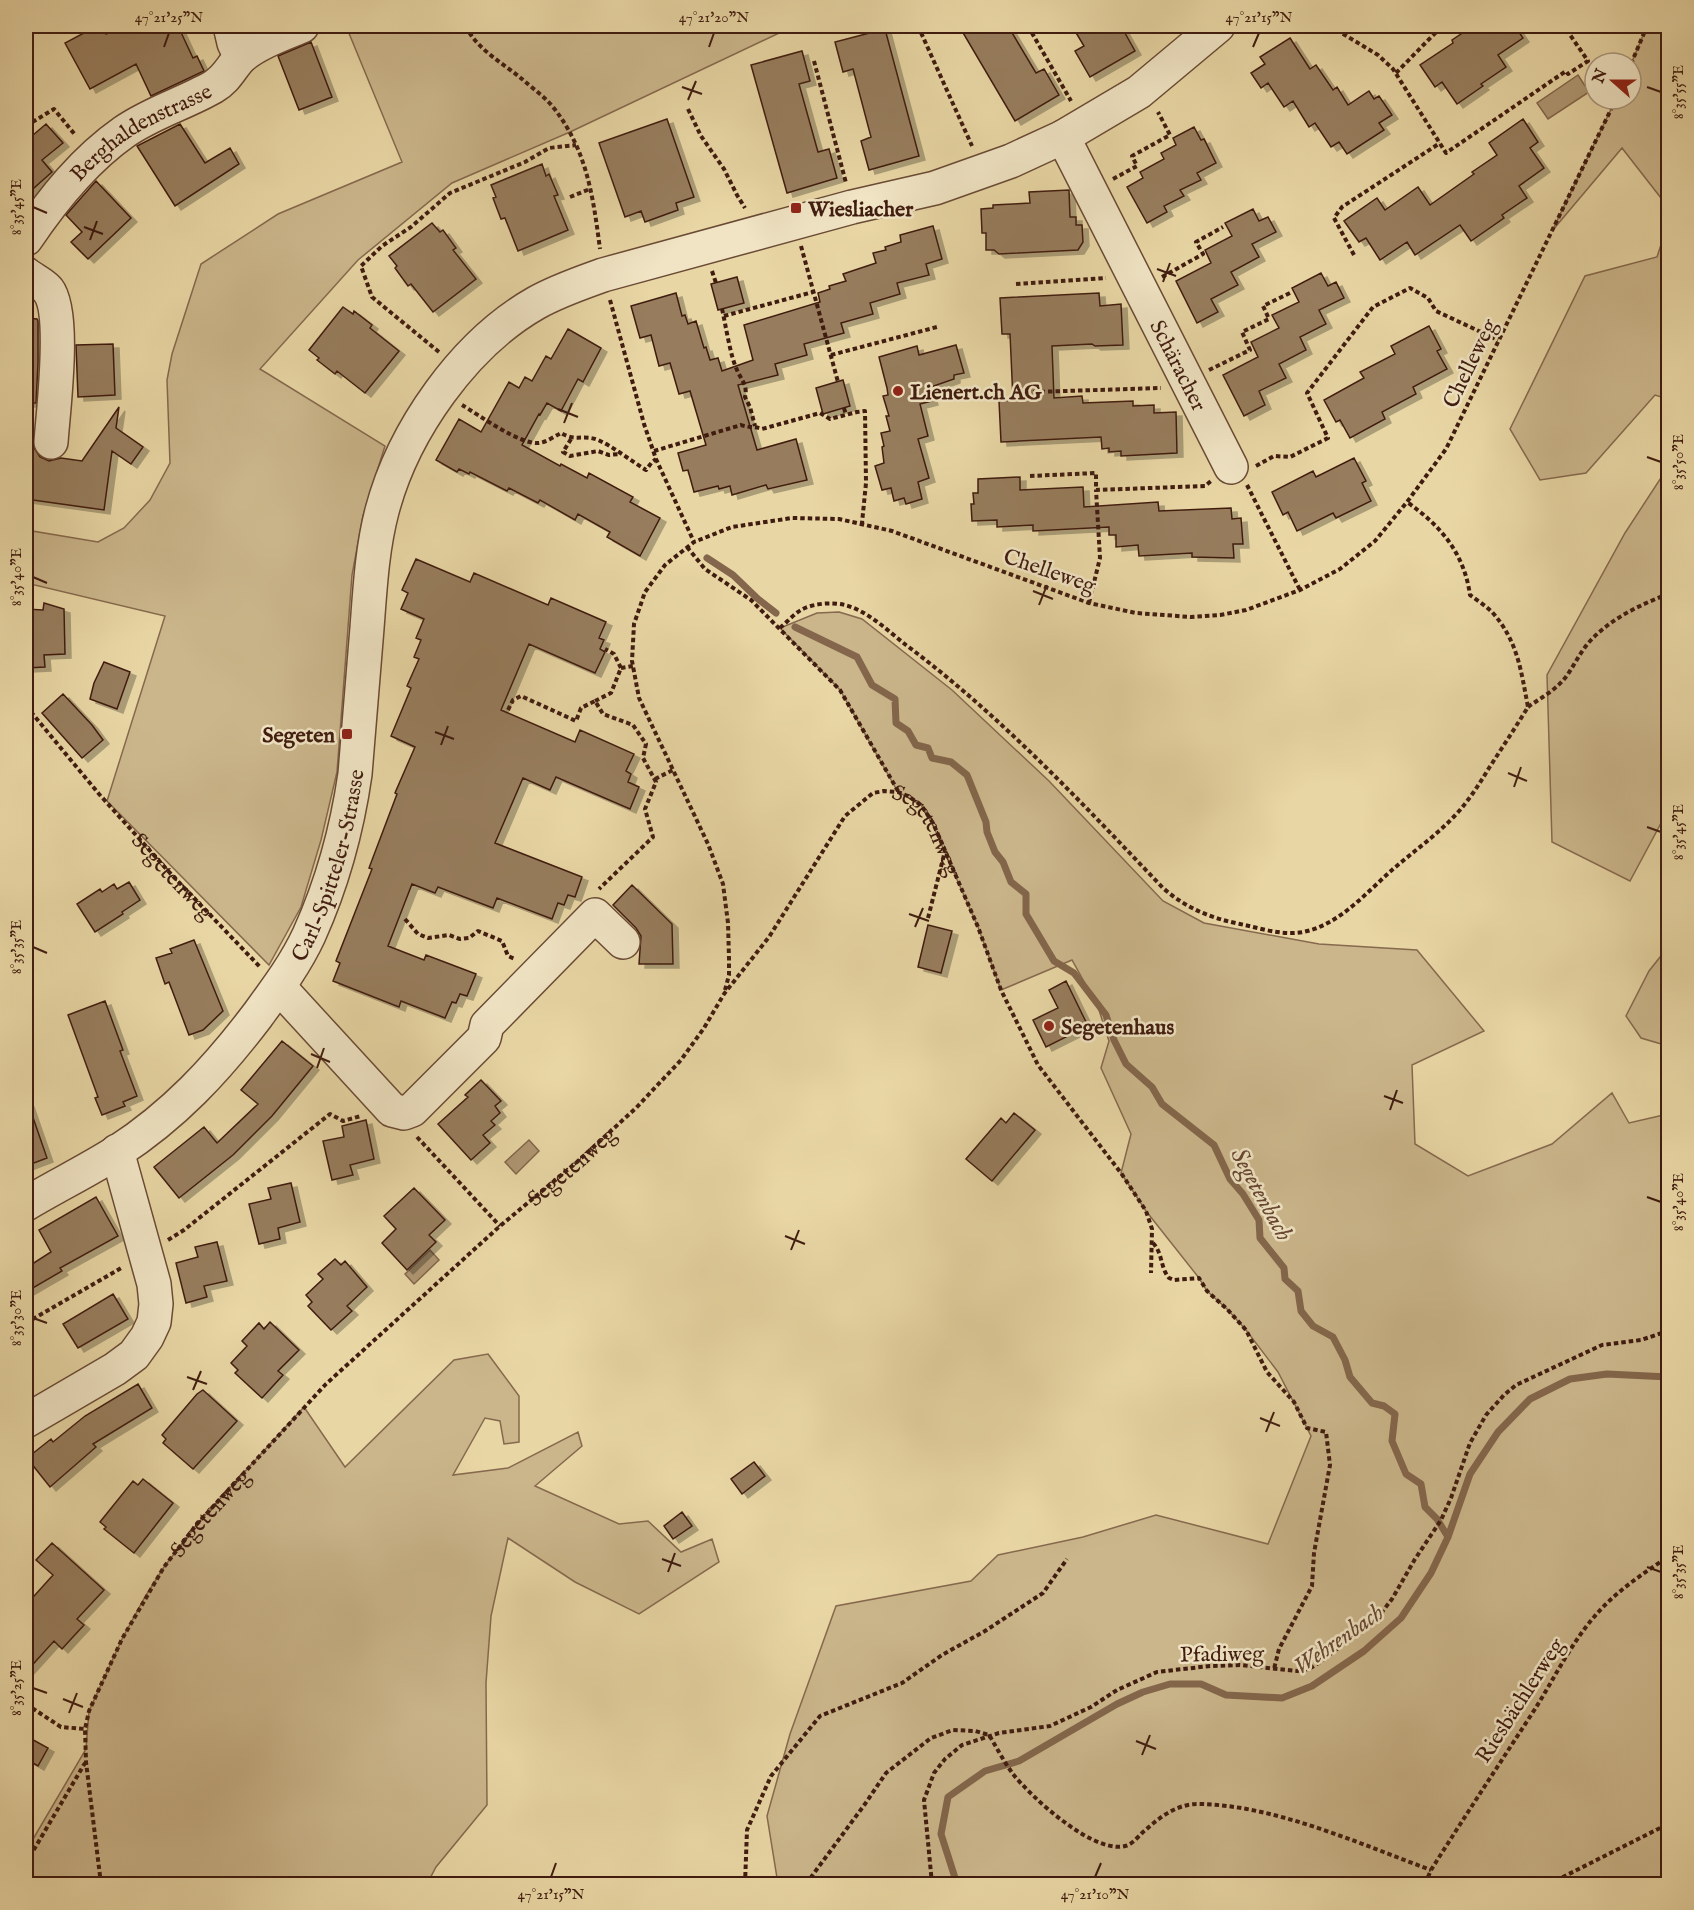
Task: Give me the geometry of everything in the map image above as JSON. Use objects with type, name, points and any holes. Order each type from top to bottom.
[{"type":"street","points":[[230,26],[234,44],[241,57]]},
{"type":"street","name":"Berghaldenstrasse","points":[[26,239],[51,202],[94,158],[125,132],[215,86],[230,73],[241,57],[271,39],[302,26]]},
{"type":"street","points":[[761,232],[852,207],[935,188],[983,172],[1063,137],[1144,87],[1218,26]]},
{"type":"street","name":"Schäracher","points":[[1063,137],[1187,381],[1243,466]]},
{"type":"street","name":"Carl-Spitteler-Strasse","points":[[26,1204],[117,1152],[188,1097],[219,1064],[279,987],[309,935],[326,893],[345,832],[356,774],[376,539],[387,493],[422,418],[465,362],[500,328],[536,303],[603,275],[761,232]]},
{"type":"street","points":[[26,274],[48,290],[56,312],[58,355],[51,442]]},
{"type":"street","points":[[279,987],[394,1107],[412,1110],[484,1038],[487,1025],[595,915],[623,942]]},
{"type":"street","points":[[26,1421],[115,1369],[134,1355],[154,1322],[156,1304],[154,1284],[117,1152]]},
{"type":"path","points":[[466,26],[484,49],[551,105],[570,132],[582,156],[590,189],[603,275],[644,424],[694,542]]},
{"type":"path","points":[[918,26],[983,172]]},
{"type":"path","points":[[1028,26],[1067,94]]},
{"type":"path","points":[[1330,26],[1378,55],[1396,73],[1446,153],[1566,71],[1568,74],[1588,61],[1564,26]]},
{"type":"path","points":[[1396,73],[1442,26]]},
{"type":"path","points":[[1636,51],[1647,26]]},
{"type":"path","points":[[814,61],[845,177]]},
{"type":"path","points":[[1091,192],[1137,166],[1132,156],[1170,135],[1144,87]]},
{"type":"path","points":[[26,126],[54,109],[94,158]]},
{"type":"path","points":[[688,109],[701,136],[724,169],[737,195],[761,232]]},
{"type":"path","name":"Chelleweg","points":[[724,994],[729,975],[729,923],[723,884],[708,844],[639,698],[633,666],[634,624],[645,592],[664,565],[694,542],[732,527],[792,518],[839,519],[892,531],[1089,603],[1136,613],[1191,617],[1220,615],[1246,610],[1300,591],[1340,569],[1375,541],[1446,449],[1610,111]]},
{"type":"path","points":[[1354,255],[1335,218],[1342,207],[1440,143]]},
{"type":"path","points":[[465,362],[372,297],[361,266],[382,246],[411,227],[450,193],[525,162],[549,148],[576,145]]},
{"type":"path","points":[[570,197],[590,189]]},
{"type":"path","points":[[1016,284],[1137,282],[1203,254],[1196,242],[1223,227]]},
{"type":"path","points":[[807,267],[837,382]]},
{"type":"path","points":[[1096,490],[1205,486],[1243,466],[1274,456],[1290,457],[1328,438],[1307,393],[1373,307],[1410,288],[1428,298],[1436,311],[1498,340]]},
{"type":"path","points":[[723,316],[813,292]]},
{"type":"path","points":[[1033,392],[1174,387],[1250,350],[1242,332],[1269,319],[1263,306],[1290,293]]},
{"type":"path","points":[[722,309],[737,370],[747,390],[745,397],[755,426]]},
{"type":"path","points":[[831,355],[937,327]]},
{"type":"path","points":[[844,408],[846,415]]},
{"type":"path","points":[[471,411],[509,434],[535,443],[541,443],[561,433],[571,439],[582,437],[597,440],[646,470],[657,459]]},
{"type":"path","points":[[654,451],[741,425],[762,429],[820,413],[830,419],[865,411],[866,483],[862,523]]},
{"type":"path","points":[[571,439],[563,452],[570,456],[598,451],[609,456],[620,454]]},
{"type":"path","points":[[1243,466],[1244,481],[1300,591]]},
{"type":"path","points":[[1030,476],[1095,472],[1100,558],[1089,603]]},
{"type":"path","points":[[1407,502],[1428,517],[1453,546],[1466,573],[1470,595],[1491,611],[1510,638],[1516,649],[1528,707]]},
{"type":"path","points":[[687,547],[705,569],[751,600],[840,690],[898,792]]},
{"type":"path","points":[[780,628],[801,610],[813,606],[836,604],[861,611],[925,659],[1016,738],[1176,899],[1208,916],[1285,933],[1305,932],[1343,913],[1425,844],[1471,796],[1528,707],[1561,683],[1586,646],[1599,632],[1621,616],[1668,594]]},
{"type":"path","points":[[508,710],[513,700],[521,696],[576,721],[581,708],[611,693],[621,668],[614,654],[605,649]]},
{"type":"path","points":[[621,668],[633,666]]},
{"type":"path","points":[[595,701],[603,714],[633,725],[646,744],[643,758],[656,782],[645,809],[653,837],[597,892]]},
{"type":"path","name":"Segetenweg","points":[[26,706],[99,794],[170,873],[279,987]]},
{"type":"path","points":[[655,779],[673,770]]},
{"type":"path","name":"Segetenweg","points":[[101,1884],[86,1762],[85,1729],[94,1700],[122,1639],[164,1567],[197,1524],[326,1384],[500,1226],[577,1162],[636,1108],[681,1060],[704,1028],[724,994],[769,937],[845,816],[873,793],[898,792],[921,805],[933,823],[978,927],[1001,990],[1038,1065],[1121,1173],[1146,1211],[1150,1220],[1153,1244],[1151,1273]]},
{"type":"path","points":[[928,918],[945,851]]},
{"type":"path","points":[[405,919],[418,934],[428,938],[449,935],[460,939],[469,938],[478,931],[502,941],[508,956],[524,963]]},
{"type":"path","points":[[26,1323],[184,1230],[330,1114],[343,1121],[394,1107],[408,1128],[500,1226]]},
{"type":"path","points":[[1153,1244],[1159,1250],[1161,1265],[1169,1278],[1174,1280],[1199,1278],[1207,1291],[1246,1330],[1267,1372],[1294,1402],[1307,1428],[1326,1432],[1330,1465],[1314,1553],[1312,1586],[1279,1649],[1274,1669]]},
{"type":"path","name":"Pfadiweg","points":[[932,1884],[924,1800],[934,1773],[945,1759],[962,1745],[989,1735],[1050,1726],[1091,1707],[1117,1690],[1158,1672],[1239,1665],[1297,1671],[1309,1669],[1379,1616],[1392,1599],[1415,1559],[1441,1521],[1452,1498],[1470,1443],[1486,1415],[1510,1390],[1516,1385],[1602,1345],[1641,1340],[1668,1332]]},
{"type":"path","name":"Riesbächlerweg","points":[[1425,1884],[1431,1870],[1594,1616],[1644,1573],[1668,1557]]},
{"type":"path","points":[[745,1884],[747,1830],[771,1776],[820,1716],[902,1683],[942,1655],[1043,1593],[1067,1559]]},
{"type":"path","points":[[26,1704],[61,1727],[85,1729]]},
{"type":"path","points":[[806,1884],[886,1773],[931,1738],[953,1730],[975,1731],[989,1735],[1013,1773],[1029,1792],[1073,1828],[1108,1846],[1128,1845],[1161,1816],[1191,1804],[1241,1807],[1300,1823],[1431,1870]]},
{"type":"path","points":[[26,1863],[86,1762]]},
{"type":"path","points":[[1549,1884],[1668,1824]]},
{"type":"shaded area","points":[[346,26],[794,26],[570,132],[452,183],[358,260],[260,369],[385,446],[363,516],[352,575],[337,772],[321,840],[301,907],[269,965],[107,801],[165,616],[26,583],[26,530],[98,542],[124,528],[150,500],[170,463],[167,380],[172,354],[201,264],[278,214],[402,162]]},
{"type":"shaded area","points":[[1647,26],[1668,26],[1668,207],[1622,148],[1552,231],[1610,111],[1643,111],[1643,51],[1636,51]]},
{"type":"shaded area","points":[[1578,75],[1583,83],[1583,96],[1548,119],[1537,103]]},
{"type":"shaded area","points":[[1668,223],[1668,399],[1655,395],[1586,473],[1540,480],[1510,429],[1585,276],[1657,257]]},
{"type":"shaded area","points":[[1668,467],[1668,810],[1630,881],[1552,842],[1547,675],[1625,533]]},
{"type":"shaded area","points":[[839,612],[862,619],[952,690],[1049,781],[1163,901],[1204,923],[1319,944],[1417,950],[1484,1031],[1412,1065],[1415,1144],[1468,1176],[1552,1144],[1612,1093],[1629,1123],[1668,1114],[1668,1884],[778,1884],[767,1816],[790,1734],[836,1606],[971,1581],[998,1555],[1083,1537],[1156,1515],[1268,1544],[1311,1436],[1278,1372],[1246,1330],[1207,1291],[1146,1211],[1121,1173],[1131,1134],[1101,1068],[1109,1041],[1098,1007],[1072,960],[1001,990],[978,927],[932,823],[921,805],[898,792],[840,690],[780,628],[817,613]]},
{"type":"shaded area","points":[[1668,947],[1668,1046],[1641,1038],[1626,1016],[1649,971]]},
{"type":"shaded area","points":[[529,1140],[539,1151],[516,1174],[505,1162]]},
{"type":"shaded area","points":[[430,1250],[439,1260],[414,1284],[405,1274]]},
{"type":"shaded area","points":[[488,1354],[519,1396],[519,1442],[504,1444],[500,1421],[485,1418],[453,1475],[508,1468],[578,1432],[582,1446],[535,1486],[619,1524],[648,1521],[681,1552],[712,1539],[719,1562],[639,1614],[575,1582],[508,1538],[491,1616],[486,1683],[487,1805],[436,1867],[427,1884],[26,1884],[26,1851],[86,1749],[89,1711],[122,1639],[164,1567],[197,1524],[304,1407],[345,1467],[454,1360]]},
{"type":"building","points":[[101,26],[106,34],[125,26],[178,26],[193,58],[197,56],[204,71],[151,96],[136,64],[90,89],[65,43]]},
{"type":"building","points":[[959,26],[1008,26],[1036,73],[1044,69],[1059,95],[1015,121]]},
{"type":"building","points":[[1072,26],[1121,26],[1135,51],[1090,77],[1075,51],[1084,46]]},
{"type":"building","points":[[1473,26],[1515,26],[1523,38],[1498,55],[1506,67],[1457,104],[1442,82],[1435,87],[1420,65],[1453,43],[1452,40]]},
{"type":"building","points":[[885,29],[919,156],[869,170],[861,141],[871,137],[853,69],[843,72],[835,42]]},
{"type":"building","points":[[1290,38],[1310,69],[1316,65],[1333,90],[1337,87],[1348,105],[1369,91],[1374,99],[1379,96],[1392,115],[1379,123],[1384,130],[1347,154],[1339,142],[1331,147],[1315,123],[1309,127],[1293,101],[1284,107],[1268,83],[1261,88],[1251,73],[1265,64],[1260,57]]},
{"type":"building","points":[[311,42],[332,97],[299,110],[278,56]]},
{"type":"building","points":[[802,51],[810,81],[799,84],[818,152],[829,149],[837,178],[787,193],[751,65]]},
{"type":"building","points":[[667,119],[694,197],[676,203],[678,210],[645,222],[641,211],[625,217],[599,143]]},
{"type":"building","points":[[1523,119],[1538,142],[1530,148],[1544,168],[1519,186],[1527,198],[1502,215],[1504,218],[1471,241],[1460,225],[1415,255],[1407,242],[1380,260],[1366,238],[1359,242],[1344,221],[1377,198],[1385,210],[1418,187],[1430,205],[1497,155],[1489,143]]},
{"type":"building","points":[[46,124],[63,143],[42,160],[52,172],[26,195],[26,141]]},
{"type":"building","points":[[180,124],[205,163],[230,148],[239,164],[175,206],[137,146]]},
{"type":"building","points":[[1194,127],[1201,140],[1204,139],[1216,163],[1197,173],[1201,180],[1180,190],[1184,196],[1164,206],[1167,212],[1147,223],[1127,187],[1143,178],[1140,172],[1164,159],[1161,153],[1176,145],[1173,138]]},
{"type":"building","points":[[542,164],[546,176],[549,174],[558,195],[554,196],[568,230],[518,251],[505,218],[501,219],[491,185]]},
{"type":"building","points":[[96,181],[131,218],[88,259],[71,242],[82,232],[66,215]]},
{"type":"building","points":[[1069,190],[1070,217],[1076,217],[1076,225],[1082,225],[1083,242],[1078,250],[999,254],[994,250],[986,250],[986,233],[982,233],[981,209],[993,208],[993,205],[1030,203],[1029,192]]},
{"type":"building","points":[[1253,209],[1259,221],[1268,217],[1276,232],[1252,244],[1259,257],[1231,272],[1238,285],[1211,299],[1218,312],[1197,323],[1176,281],[1211,263],[1205,250],[1232,236],[1225,223]]},
{"type":"building","points":[[432,223],[440,232],[443,230],[456,248],[453,250],[476,279],[433,312],[411,284],[408,286],[389,256]]},
{"type":"building","points":[[933,226],[942,259],[926,264],[929,275],[897,283],[900,294],[870,303],[873,314],[841,323],[844,333],[804,344],[807,355],[775,364],[778,375],[738,385],[757,450],[796,439],[807,480],[768,489],[766,485],[732,495],[730,486],[719,489],[718,486],[694,492],[688,470],[683,471],[678,453],[706,445],[690,391],[679,394],[670,363],[659,366],[651,335],[640,338],[631,306],[676,293],[682,316],[685,315],[688,324],[696,321],[710,360],[718,358],[722,371],[753,360],[744,325],[820,302],[818,293],[830,289],[829,286],[846,281],[843,274],[876,263],[873,253],[886,250],[885,247],[901,242],[900,235]]},
{"type":"building","points":[[1321,273],[1328,286],[1336,282],[1344,298],[1319,310],[1326,324],[1300,337],[1306,350],[1279,364],[1286,378],[1259,391],[1265,405],[1244,416],[1223,375],[1258,357],[1251,342],[1279,328],[1272,315],[1299,302],[1292,288]]},
{"type":"building","points":[[737,277],[744,303],[718,310],[711,284]]},
{"type":"building","points":[[1099,293],[1100,306],[1121,304],[1123,345],[1052,346],[1054,398],[1082,396],[1083,403],[1133,401],[1133,406],[1154,405],[1154,413],[1176,412],[1177,453],[1121,456],[1121,451],[1109,452],[1109,448],[1102,449],[1101,437],[1001,442],[999,401],[1013,400],[1010,334],[1002,334],[1000,298]]},
{"type":"building","points":[[343,307],[353,314],[354,311],[372,325],[370,328],[399,351],[365,393],[337,371],[335,374],[317,360],[319,358],[309,350]]},
{"type":"building","points":[[26,318],[38,321],[36,403],[26,403]]},
{"type":"building","points":[[1429,326],[1441,349],[1437,351],[1447,369],[1413,387],[1416,394],[1382,412],[1385,419],[1350,438],[1340,420],[1336,422],[1324,400],[1364,378],[1360,372],[1395,354],[1391,346]]},
{"type":"building","points":[[568,329],[601,348],[583,382],[578,379],[561,411],[547,403],[522,445],[587,478],[589,473],[633,497],[630,502],[660,518],[640,556],[607,537],[610,532],[578,514],[575,520],[540,500],[538,503],[509,488],[507,491],[470,472],[469,474],[459,469],[457,472],[436,460],[459,419],[481,432],[509,382],[519,388],[525,377],[532,381],[546,356],[551,359]]},
{"type":"building","points":[[113,344],[115,395],[78,397],[76,345]]},
{"type":"building","points":[[956,345],[964,373],[954,375],[954,379],[928,388],[932,401],[920,404],[928,436],[918,439],[929,478],[918,482],[922,499],[906,504],[904,498],[894,501],[891,488],[882,490],[875,466],[884,463],[881,433],[890,431],[886,416],[889,416],[883,396],[888,395],[887,388],[879,357],[917,346],[919,355]]},
{"type":"building","points":[[843,380],[850,406],[823,414],[816,388]]},
{"type":"building","points":[[119,407],[116,428],[143,447],[131,464],[112,451],[104,510],[26,499],[26,446],[33,446],[40,457],[49,461],[61,458],[82,461]]},
{"type":"building","points":[[1354,458],[1366,481],[1362,483],[1371,501],[1336,518],[1333,513],[1297,531],[1288,512],[1283,515],[1272,492],[1313,471],[1316,477]]},
{"type":"building","points":[[1020,477],[1020,490],[1083,487],[1084,507],[1158,502],[1159,511],[1231,508],[1232,519],[1241,518],[1243,544],[1233,544],[1234,558],[1192,557],[1192,553],[1139,556],[1138,545],[1116,547],[1116,535],[1109,535],[1109,527],[1033,531],[1033,525],[997,527],[997,520],[972,521],[971,504],[974,504],[973,493],[978,493],[978,479]]},
{"type":"building","points":[[416,559],[470,582],[474,573],[548,605],[551,598],[606,622],[599,638],[604,640],[600,649],[605,652],[595,673],[529,644],[501,710],[575,742],[580,730],[634,754],[626,771],[631,774],[628,782],[639,787],[630,809],[556,777],[550,790],[523,778],[495,843],[582,877],[575,897],[568,895],[564,905],[558,903],[552,919],[497,898],[493,908],[438,887],[435,893],[412,884],[388,946],[424,960],[426,955],[476,974],[467,996],[460,994],[456,1003],[452,1002],[445,1018],[401,1001],[399,1007],[333,981],[340,963],[336,961],[372,869],[369,868],[397,794],[395,793],[415,747],[391,736],[411,688],[407,686],[419,659],[414,657],[421,640],[416,638],[424,619],[401,609],[408,593],[402,590]]},
{"type":"building","points":[[44,603],[64,609],[65,654],[44,655],[45,667],[26,668],[26,609],[43,610]]},
{"type":"building","points":[[104,662],[130,672],[117,709],[90,699],[94,683]]},
{"type":"building","points":[[63,694],[103,740],[82,758],[42,713]]},
{"type":"building","points":[[129,882],[140,900],[95,932],[77,904],[100,889],[102,892],[114,884],[117,889]]},
{"type":"building","points":[[632,885],[672,924],[673,964],[639,964],[641,936],[613,905]]},
{"type":"building","points":[[928,925],[952,931],[941,973],[918,967]]},
{"type":"building","points":[[194,940],[223,1011],[203,1030],[189,1035],[169,982],[165,984],[156,958],[172,953],[170,949]]},
{"type":"building","points":[[1066,981],[1088,1026],[1046,1047],[1033,1020],[1058,1008],[1049,990]]},
{"type":"building","points":[[105,1001],[137,1096],[123,1102],[125,1106],[102,1115],[95,1098],[98,1097],[68,1015]]},
{"type":"building","points":[[282,1041],[313,1066],[272,1116],[233,1155],[179,1198],[154,1167],[204,1127],[217,1143],[258,1104],[241,1090]]},
{"type":"building","points":[[481,1080],[501,1101],[495,1106],[500,1113],[491,1121],[495,1125],[483,1135],[490,1143],[471,1160],[438,1124],[468,1097],[465,1095]]},
{"type":"building","points":[[28,1103],[47,1158],[26,1166],[26,1104]]},
{"type":"building","points":[[1014,1113],[1035,1130],[992,1181],[966,1159],[1001,1118],[1006,1123]]},
{"type":"building","points":[[366,1120],[374,1159],[350,1165],[353,1175],[332,1180],[323,1141],[344,1137],[342,1126]]},
{"type":"building","points":[[291,1183],[300,1222],[278,1228],[280,1239],[259,1244],[249,1204],[271,1199],[268,1188]]},
{"type":"building","points":[[414,1188],[445,1220],[429,1235],[436,1242],[407,1270],[382,1243],[396,1229],[384,1216]]},
{"type":"building","points":[[96,1197],[118,1236],[60,1268],[62,1271],[26,1292],[26,1268],[51,1252],[39,1230]]},
{"type":"building","points":[[217,1242],[227,1281],[204,1286],[207,1297],[186,1303],[176,1263],[198,1257],[195,1247]]},
{"type":"building","points":[[335,1259],[341,1265],[345,1261],[367,1287],[347,1306],[352,1311],[331,1330],[308,1306],[312,1302],[306,1295],[323,1279],[318,1274]]},
{"type":"building","points":[[113,1294],[128,1319],[78,1348],[63,1324]]},
{"type":"building","points":[[270,1322],[299,1350],[278,1371],[283,1375],[262,1398],[235,1373],[238,1370],[231,1363],[247,1346],[242,1341],[259,1323],[264,1329]]},
{"type":"building","points":[[138,1384],[152,1408],[93,1444],[96,1447],[50,1487],[27,1458],[51,1439],[53,1442],[85,1416]]},
{"type":"building","points":[[203,1390],[237,1421],[193,1469],[163,1443],[166,1439],[162,1435]]},
{"type":"building","points":[[754,1462],[765,1476],[742,1494],[731,1479]]},
{"type":"building","points":[[143,1479],[173,1503],[134,1553],[104,1529],[106,1527],[100,1522],[133,1481],[138,1485]]},
{"type":"building","points":[[682,1512],[692,1526],[673,1539],[664,1526]]},
{"type":"building","points":[[52,1543],[104,1590],[77,1619],[84,1625],[62,1649],[54,1641],[26,1672],[26,1605],[53,1575],[36,1560]]},
{"type":"building","points":[[26,1736],[48,1748],[38,1766],[26,1759]]},
{"type":"waterway","name":"Segetenbach","points":[[707,558],[733,575],[776,613]]},
{"type":"waterway","name":"Segetenbach","points":[[795,627],[857,657],[872,685],[895,699],[896,723],[908,731],[916,745],[928,748],[932,758],[951,762],[967,775],[995,852],[1003,862],[1011,882],[1026,894],[1026,914],[1054,961],[1074,973],[1106,1015],[1114,1040],[1126,1064],[1152,1087],[1162,1104],[1214,1145],[1230,1179],[1243,1194],[1259,1220],[1260,1238],[1284,1268],[1285,1279],[1298,1291],[1301,1311],[1313,1326],[1333,1337],[1345,1360],[1350,1377],[1372,1403],[1384,1406],[1395,1414],[1392,1441],[1406,1474],[1421,1484],[1425,1507],[1437,1519],[1448,1537]]},
{"type":"waterway","name":"Wehrenbach","points":[[957,1884],[941,1834],[948,1797],[985,1771],[1019,1761],[1117,1704],[1143,1692],[1170,1684],[1201,1684],[1226,1695],[1282,1698],[1312,1686],[1364,1651],[1401,1618],[1431,1573],[1448,1537],[1470,1474],[1498,1432],[1530,1399],[1570,1379],[1607,1374],[1668,1377]]},
{"type":"place","name":"Wiesliacher","points":[[796,208]]},
{"type":"place","name":"Lienert.ch AG","points":[[898,391]]},
{"type":"place","name":"Segeten","points":[[347,734]]},
{"type":"place","name":"Segetenhaus","points":[[1049,1026]]}]
